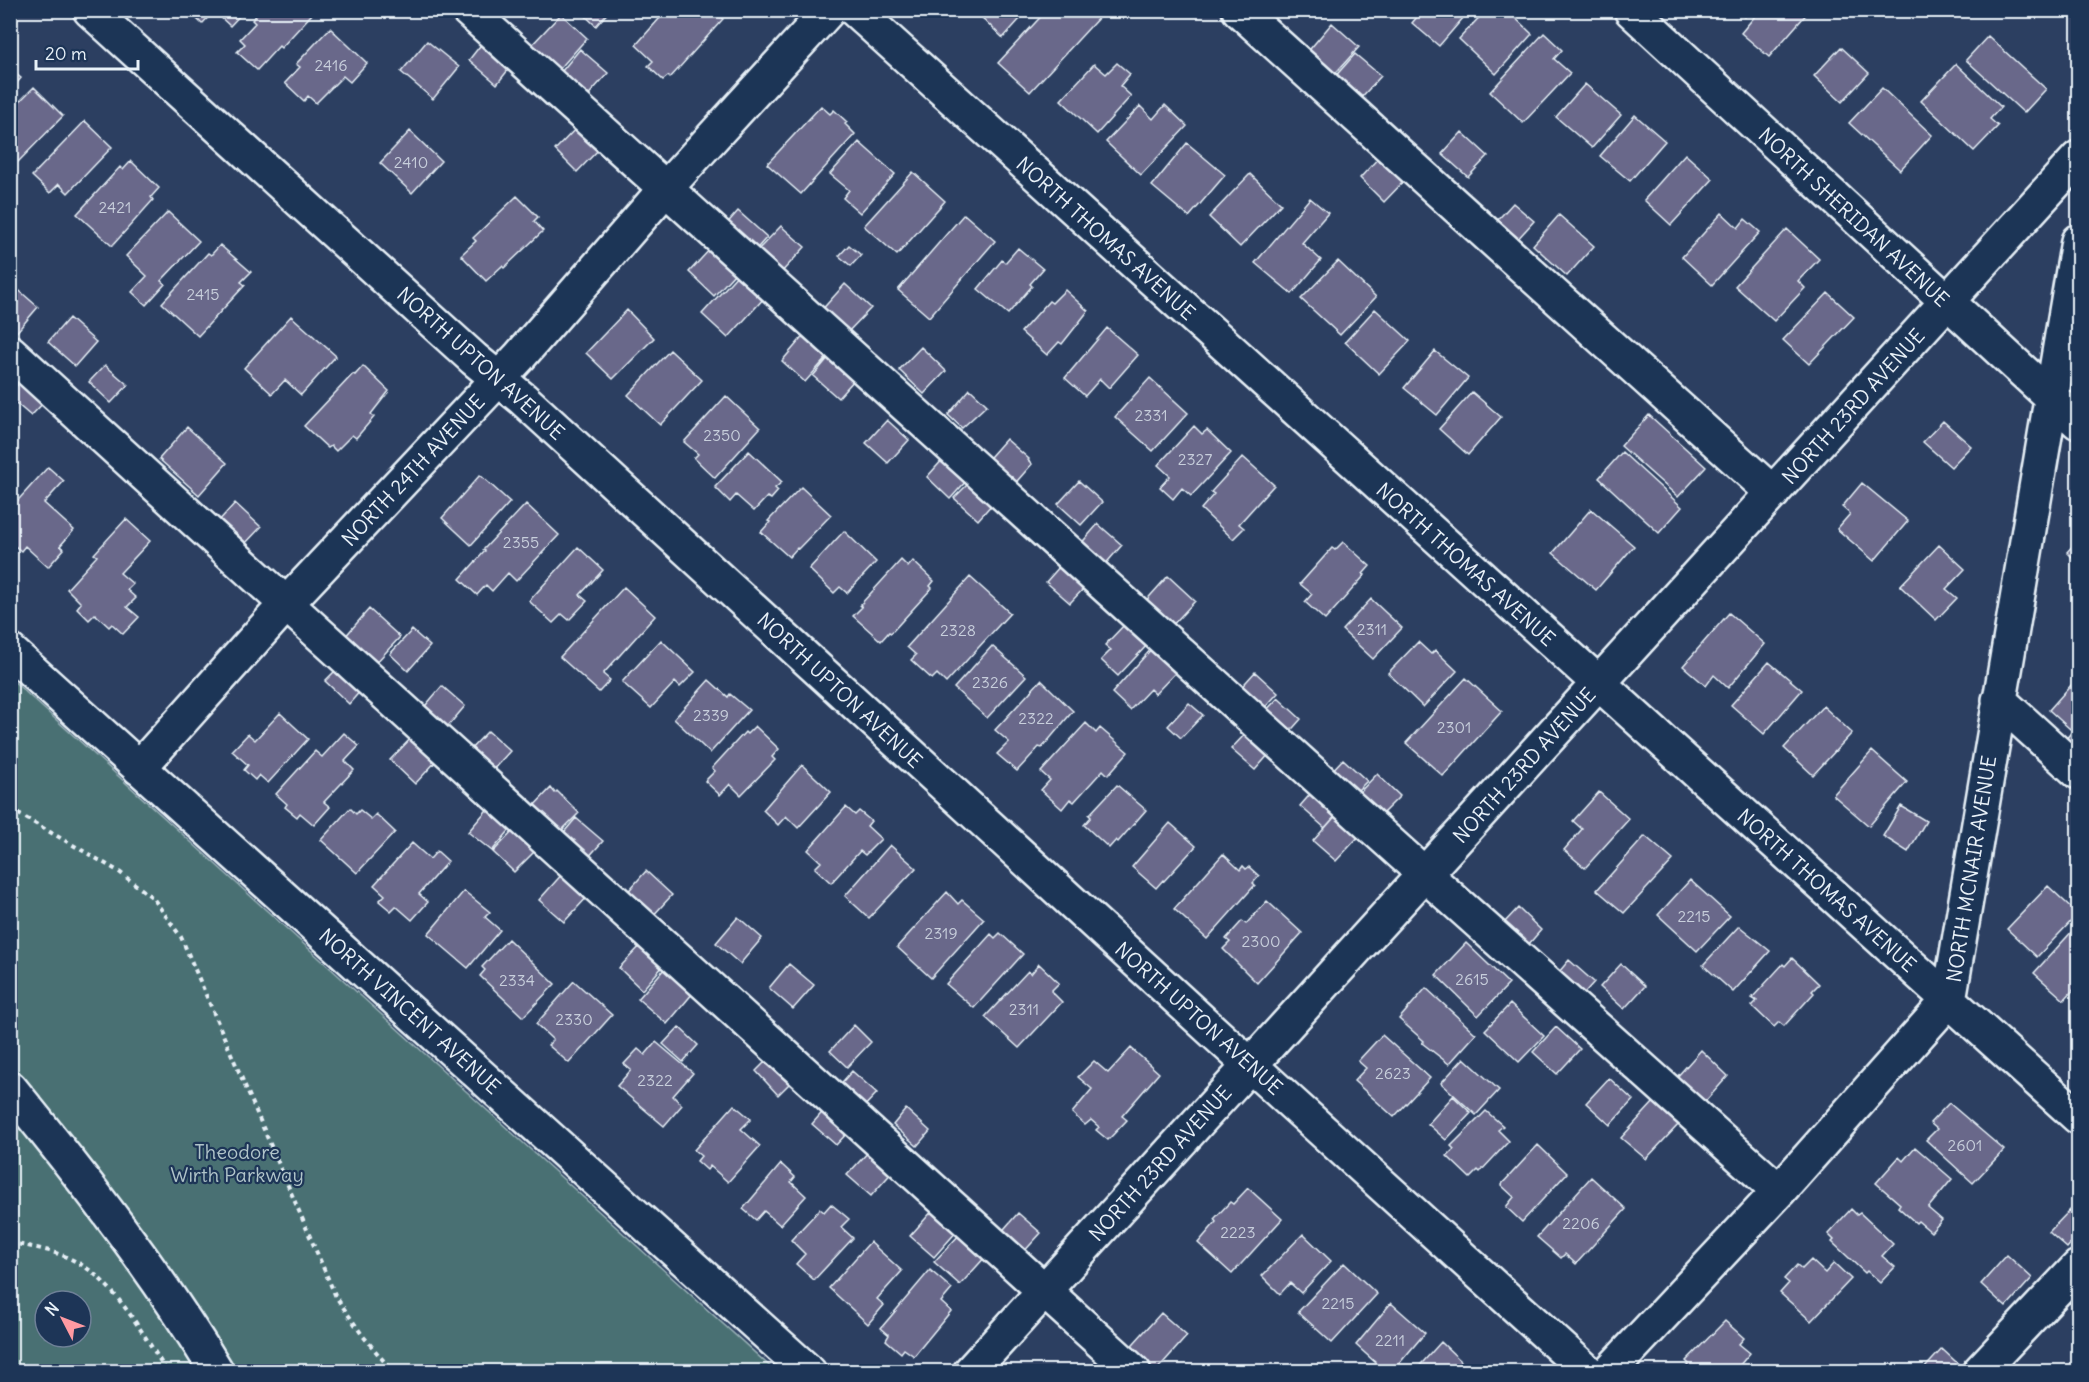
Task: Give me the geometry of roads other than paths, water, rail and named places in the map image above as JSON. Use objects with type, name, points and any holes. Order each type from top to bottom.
[{"type":"street","name":"NORTH UPTON AVENUE","points":[[90,10],[498,380],[523,399],[1250,1065],[1588,1371]]},
{"type":"street","points":[[468,10],[1779,1191]]},
{"type":"street","name":"NORTH 24TH AVENUE","points":[[139,768],[286,604],[498,380],[666,188],[829,10]]},
{"type":"street","name":"NORTH THOMAS AVENUE","points":[[855,10],[2079,1117]]},
{"type":"street","points":[[1239,10],[1773,493]]},
{"type":"street","name":"NORTH SHERIDAN AVENUE","points":[[1631,10],[2079,422]]},
{"type":"street","name":"NORTH 23RD AVENUE","points":[[970,1371],[2079,158]]},
{"type":"street","name":"NORTH MCNAIR AVENUE","points":[[1609,1371],[1779,1191],[1949,1000],[2079,241]]},
{"type":"street","points":[[10,352],[1134,1371]]},
{"type":"street","name":"NORTH VINCENT AVENUE","points":[[10,651],[810,1371]]},
{"type":"street","points":[[1999,700],[2079,772]]},
{"type":"street","points":[[10,1088],[115,1219],[185,1318],[217,1371]]},
{"type":"street","points":[[1979,1371],[2079,1267]]},
{"type":"park label","name":"Theodore Wirth Parkway","points":[[237,1162]]}]
